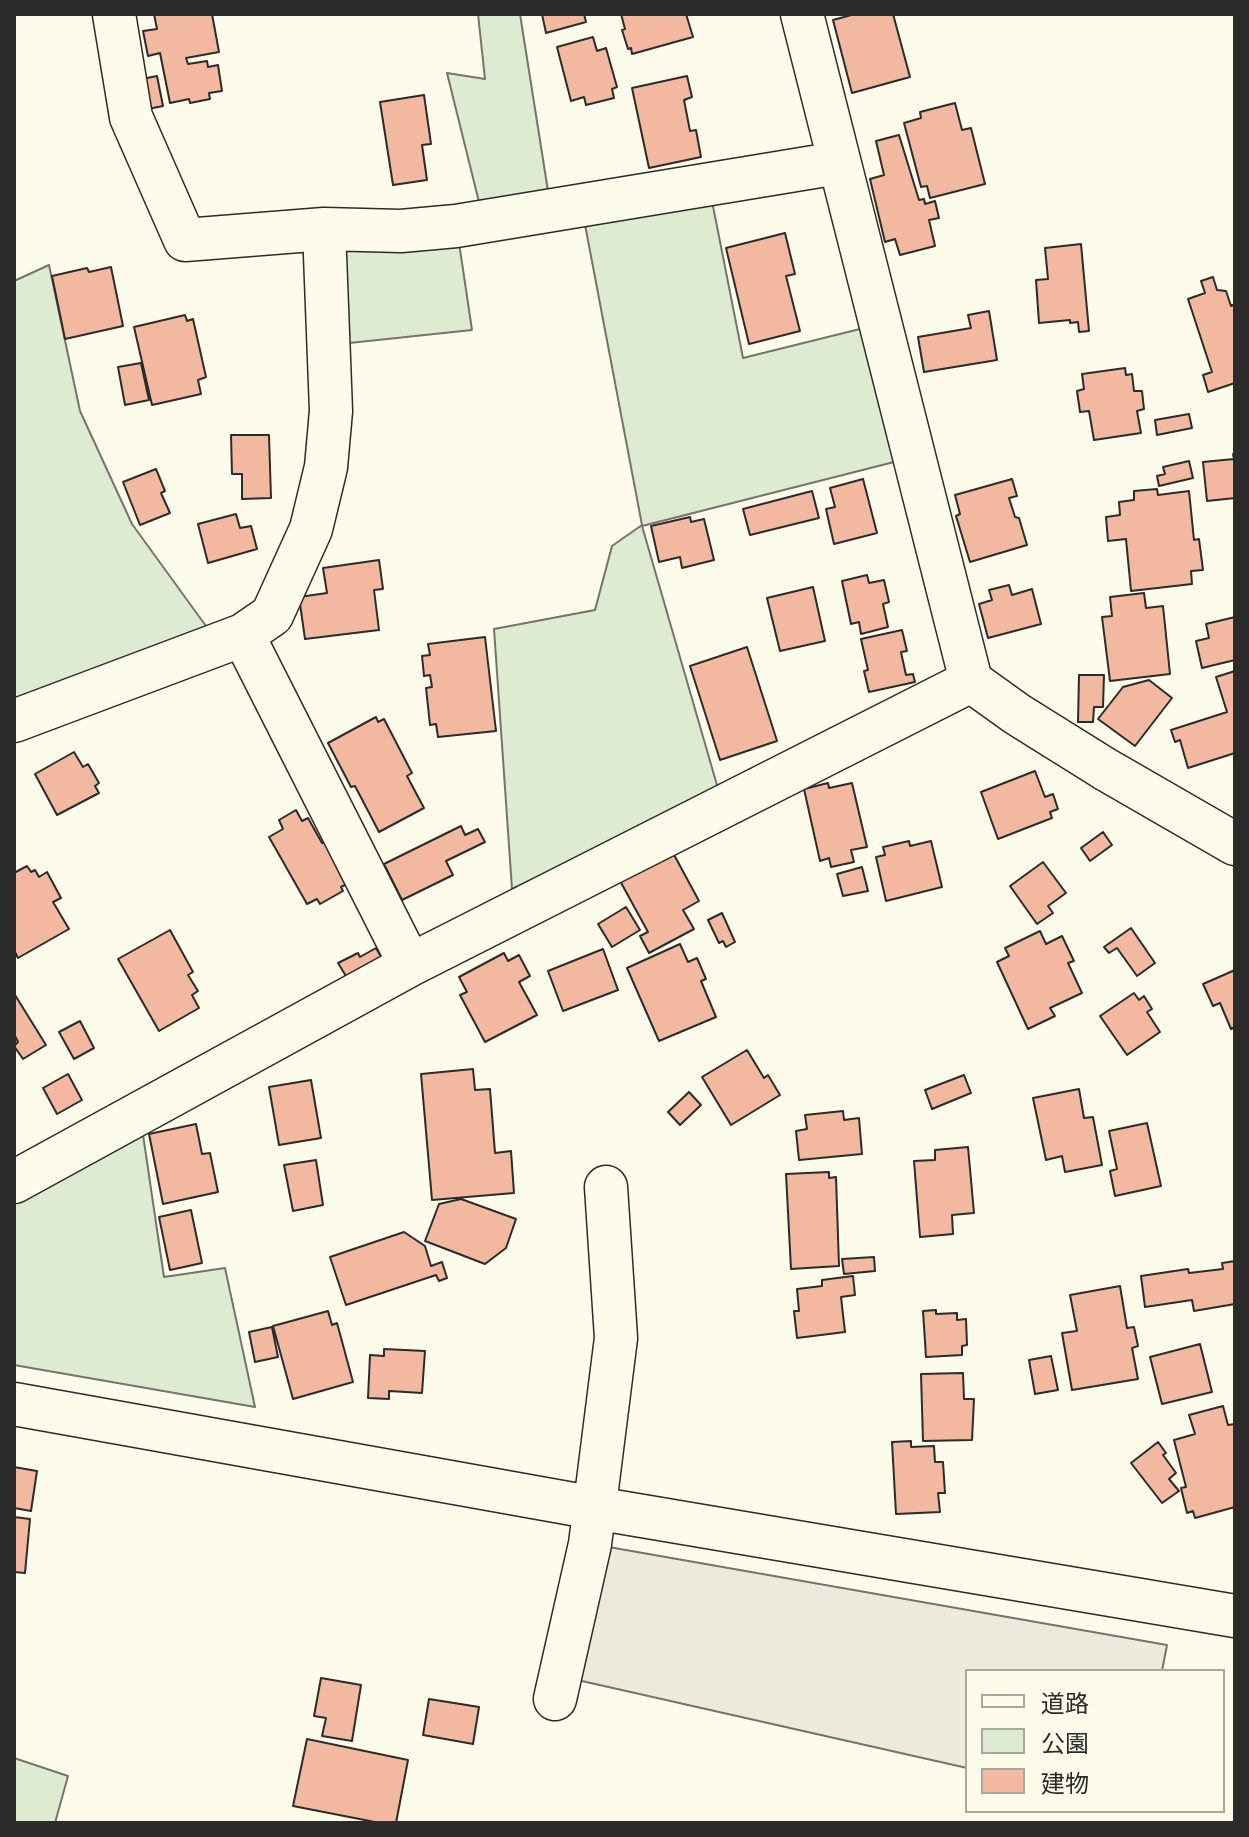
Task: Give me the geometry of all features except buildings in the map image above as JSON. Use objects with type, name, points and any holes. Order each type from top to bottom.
[{"type":"street","points":[[114,14],[131,117],[185,240],[324,229],[401,231],[456,226],[838,163]]},
{"type":"street","points":[[802,14],[971,681],[1105,769],[1235,844]]},
{"type":"street","points":[[14,721],[243,635],[272,615],[311,529],[326,467],[331,411],[324,229]]},
{"type":"street","points":[[243,635],[410,965]]},
{"type":"street","points":[[14,1182],[410,965],[971,681]]},
{"type":"street","points":[[555,1699],[590,1544],[616,1338],[606,1187]]},
{"type":"street","points":[[14,1404],[595,1508],[1235,1616]]},
{"type":"green space","points":[[478,14],[520,14],[548,191],[480,206],[447,73],[485,79]]},
{"type":"green space","points":[[711,196],[743,358],[864,328],[898,461],[642,526],[719,792],[512,889],[494,629],[595,610],[612,546],[642,525],[583,214]]},
{"type":"green space","points":[[458,236],[472,330],[340,344],[337,255],[349,240]]},
{"type":"green space","points":[[49,265],[80,411],[132,524],[211,633],[14,707],[14,281]]},
{"type":"green space","points":[[142,1128],[164,1277],[225,1268],[255,1407],[14,1365],[14,1196]]},
{"type":"green space","points":[[14,1758],[68,1776],[55,1823],[14,1823]]},
{"type":"shaded area","points":[[603,1546],[1167,1645],[1162,1669],[965,1669],[965,1768],[573,1679]]}]
